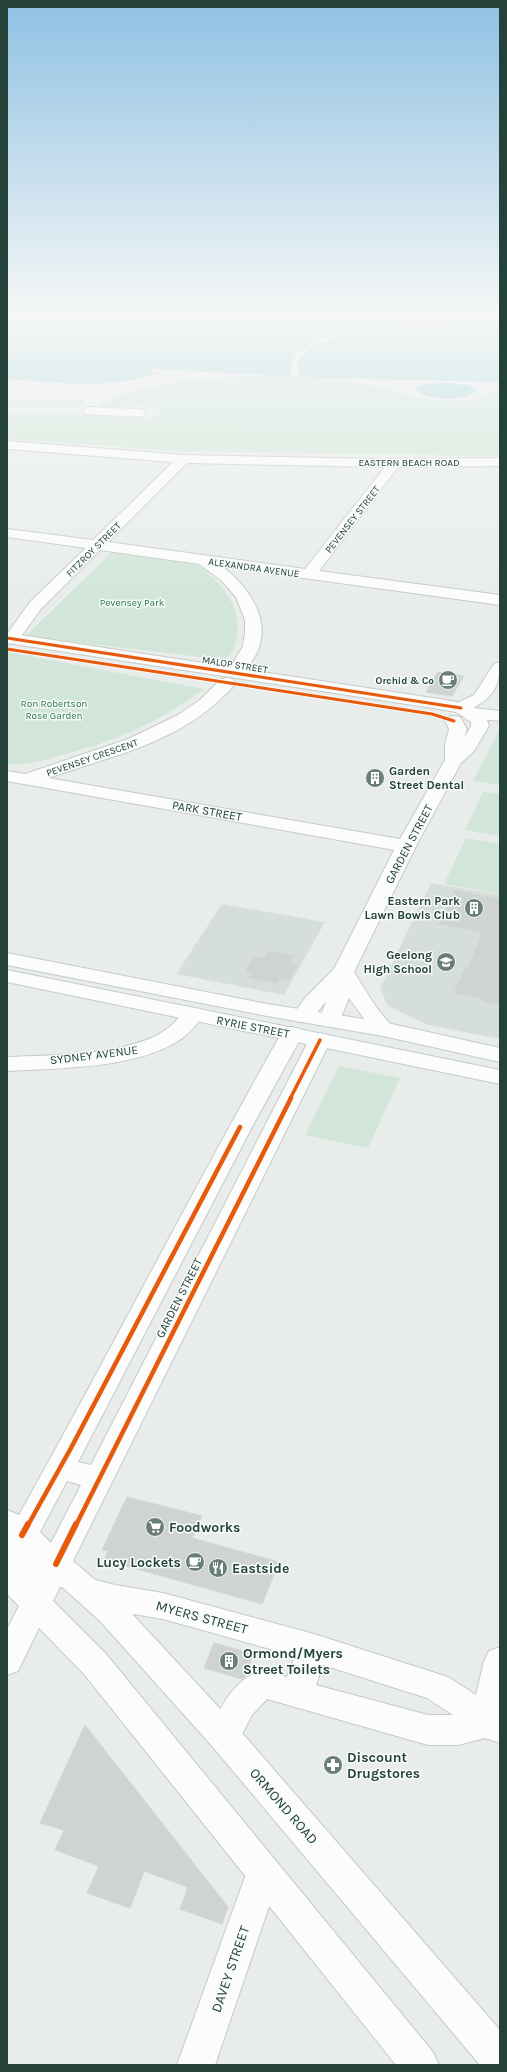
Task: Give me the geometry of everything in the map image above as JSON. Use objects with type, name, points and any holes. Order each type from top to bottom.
[{"type":"street","points":[[89,411],[141,413]]},
{"type":"street","name":"EASTERN BEACH ROAD","points":[[7,445],[143,455],[184,460],[393,463],[500,462]]},
{"type":"street","name":"FITZROY STREET","points":[[8,642],[24,625],[33,608],[184,460]]},
{"type":"street","name":"PEVENSEY STREET","points":[[309,574],[391,469],[393,463]]},
{"type":"street","name":"ALEXANDRA AVENUE","points":[[7,534],[500,600]]},
{"type":"street","name":"PEVENSEY CRESCENT","points":[[27,780],[117,750],[153,735],[203,706],[231,678],[251,646],[253,626],[250,612],[243,596],[232,582],[222,573],[202,560]]},
{"type":"street","name":"MALOP STREET","points":[[8,642],[331,693],[432,714],[466,717]]},
{"type":"street","points":[[466,717],[492,703],[497,673]]},
{"type":"street","points":[[466,717],[500,716]]},
{"type":"street","points":[[466,717],[500,725]]},
{"type":"street","name":"GARDEN STREET","points":[[454,760],[454,744],[458,729],[466,717]]},
{"type":"street","name":"GARDEN STREET","points":[[7,1661],[21,1601],[54,1568],[274,1134],[325,1030],[337,1002],[343,972],[406,846],[454,760],[468,747],[466,717]]},
{"type":"street","name":"PARK STREET","points":[[7,776],[406,846]]},
{"type":"street","name":"RYRIE STREET","points":[[7,959],[297,1025],[325,1030],[500,1077]]},
{"type":"street","points":[[343,972],[367,1010],[383,1029]]},
{"type":"street","name":"GARDEN STREET","points":[[10,1552],[60,1468],[240,1127],[297,1025],[312,1003],[343,972]]},
{"type":"street","name":"RYRIE STREET","points":[[7,976],[193,1014],[297,1025]]},
{"type":"street","name":"SYDNEY AVENUE","points":[[7,1064],[106,1056],[146,1048],[175,1034],[193,1014]]},
{"type":"street","name":"RYRIE STREET","points":[[325,1030],[383,1029],[500,1055]]},
{"type":"street","points":[[240,1127],[274,1134]]},
{"type":"street","points":[[172,1258],[206,1267]]},
{"type":"street","points":[[60,1468],[99,1479]]},
{"type":"street","points":[[10,1552],[54,1568]]},
{"type":"street","points":[[10,1552],[21,1601],[95,1664],[263,1874],[420,2065]]},
{"type":"street","name":"ORMOND ROAD","points":[[54,1568],[84,1587],[111,1612],[224,1736],[500,2059]]},
{"type":"street","name":"MYERS STREET","points":[[84,1587],[115,1598],[163,1606],[314,1648],[437,1687],[464,1704],[493,1726]]},
{"type":"street","points":[[297,1693],[314,1648]]},
{"type":"street","points":[[224,1736],[244,1701],[255,1689],[267,1685],[428,1730],[458,1730],[493,1726],[500,1661]]},
{"type":"street","name":"DAVEY STREET","points":[[196,2065],[263,1874]]},
{"type":"shaded area","name":"Geelong High School","points":[[431,883],[500,895],[500,1039],[428,1025],[388,1006],[380,988]]},
{"type":"shaded area","points":[[222,904],[325,922],[284,995],[176,974]]},
{"type":"green space","points":[[150,408],[500,408],[500,456],[178,451],[7,439],[7,413],[74,413],[134,419],[158,416],[161,413]]},
{"type":"green space","name":"Pevensey Park","points":[[112,552],[196,564],[215,580],[230,599],[235,609],[237,621],[238,633],[234,647],[225,660],[26,636]]},
{"type":"green space","name":"Ron Robertson Rose Garden","points":[[7,652],[204,689],[152,722],[99,744],[26,764],[7,764]]},
{"type":"green space","points":[[500,729],[500,785],[473,781]]},
{"type":"green space","points":[[483,792],[500,794],[500,836],[465,830]]},
{"type":"green space","points":[[466,838],[500,844],[500,894],[444,884]]},
{"type":"green space","points":[[339,1066],[400,1078],[368,1148],[305,1135]]},
{"type":"building","name":"Orchid & Co","points":[[438,672],[464,676],[452,696],[426,692]]},
{"type":"building","points":[[455,891],[500,899],[500,1005],[482,1001],[481,998],[454,993],[465,968],[469,968],[482,932],[439,924]]},
{"type":"building","points":[[268,951],[293,956],[289,963],[298,965],[289,980],[280,978],[277,983],[249,978],[252,973],[245,972],[254,957],[263,959]]},
{"type":"building","points":[[127,1497],[202,1516],[192,1538],[279,1562],[262,1604],[104,1560],[108,1551],[102,1550]]},
{"type":"building","name":"Ormond/Myers Street Toilets","points":[[214,1643],[253,1654],[245,1677],[242,1679],[204,1668]]},
{"type":"building","points":[[85,1725],[228,1907],[222,1924],[180,1909],[188,1887],[144,1871],[130,1908],[87,1893],[99,1866],[55,1850],[64,1830],[40,1823]]},
{"type":"cycle path","points":[[7,638],[461,708]]},
{"type":"cycle path","points":[[7,649],[432,714],[454,721]]},
{"type":"cycle path","points":[[56,1564],[320,1040]]},
{"type":"cycle path","points":[[22,1535],[71,1448],[240,1127]]},
{"type":"place","name":"Orchid & Co","points":[[448,680]]},
{"type":"place","name":"Garden Street Dental","points":[[375,778]]},
{"type":"place","name":"Eastern Park Lawn Bowls Club","points":[[474,908]]},
{"type":"place","name":"Geelong High School","points":[[446,962]]},
{"type":"place","name":"Foodworks","points":[[155,1527]]},
{"type":"place","name":"Lucy Lockets","points":[[195,1562]]},
{"type":"place","name":"Eastside","points":[[218,1568]]},
{"type":"place","name":"Ormond/Myers Street Toilets","points":[[229,1661]]},
{"type":"place","name":"Discount Drugstores","points":[[333,1765]]}]
